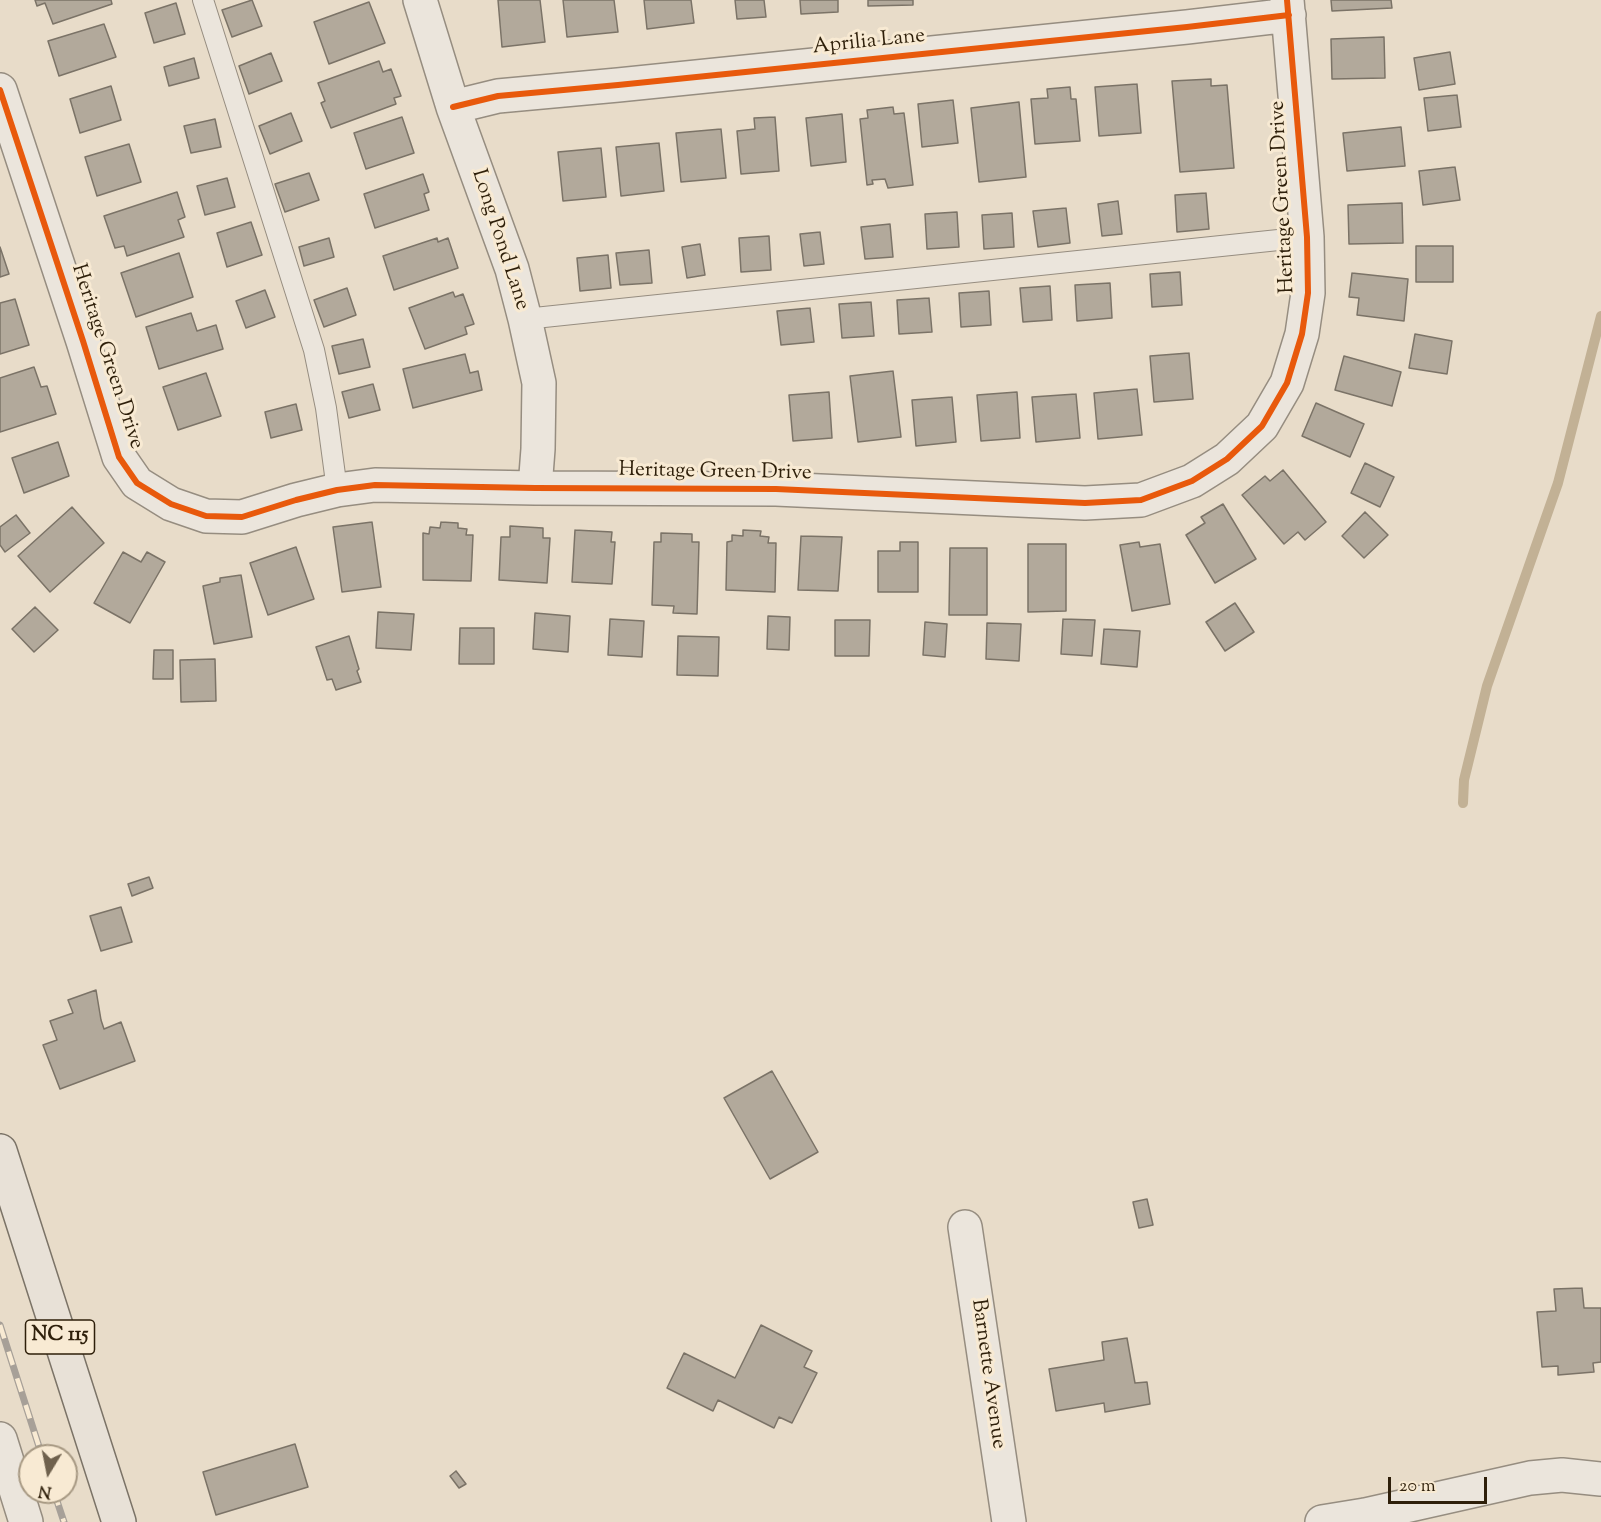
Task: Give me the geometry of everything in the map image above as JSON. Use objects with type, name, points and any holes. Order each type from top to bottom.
[{"type":"main road","name":"NC 115","points":[[0,1151],[119,1522]]},
{"type":"street","name":"Long Pond Lane","points":[[420,0],[453,107],[512,269],[525,318],[539,383],[535,488]]},
{"type":"street","name":"Heritage Green Drive","points":[[0,90],[119,457],[137,483],[171,504],[206,516],[242,517],[337,490],[375,485],[776,489],[1085,503],[1141,500],[1192,481],[1227,459],[1262,426],[1287,383],[1302,334],[1308,293],[1307,237],[1288,8]]},
{"type":"street","name":"Aprilia Lane","points":[[453,107],[498,96],[666,81],[1175,28],[1288,8]]},
{"type":"street","name":"Barnette Avenue","points":[[965,1227],[1009,1522]]},
{"type":"street","points":[[0,1438],[26,1522]]},
{"type":"street","points":[[1322,1522],[1365,1515],[1530,1478],[1562,1475],[1601,1479]]},
{"type":"lane","points":[[203,0],[314,350],[326,408],[337,490]]},
{"type":"lane","points":[[525,318],[1307,237]]},
{"type":"building","points":[[35,0],[111,0],[112,4],[53,24],[45,3],[37,6]]},
{"type":"building","points":[[252,0],[262,26],[232,37],[222,10]]},
{"type":"building","points":[[498,0],[540,0],[545,42],[502,47]]},
{"type":"building","points":[[563,0],[614,0],[618,32],[567,37]]},
{"type":"building","points":[[644,0],[691,0],[694,23],[647,29]]},
{"type":"building","points":[[735,0],[764,0],[766,17],[737,19]]},
{"type":"building","points":[[800,0],[838,0],[838,12],[801,14]]},
{"type":"building","points":[[868,0],[913,0],[913,5],[868,6]]},
{"type":"building","points":[[1331,0],[1391,0],[1392,8],[1332,11]]},
{"type":"building","points":[[369,2],[385,43],[329,64],[314,22]]},
{"type":"building","points":[[176,3],[185,34],[154,43],[145,13]]},
{"type":"building","points":[[104,24],[116,57],[59,76],[48,41]]},
{"type":"building","points":[[1384,37],[1385,78],[1332,79],[1331,39]]},
{"type":"building","points":[[1450,52],[1455,84],[1419,90],[1414,58]]},
{"type":"building","points":[[271,53],[282,81],[249,94],[239,66]]},
{"type":"building","points":[[194,58],[199,78],[169,86],[164,67]]},
{"type":"building","points":[[379,61],[383,72],[391,69],[401,96],[394,98],[396,104],[331,128],[321,103],[325,101],[318,83]]},
{"type":"building","points":[[1211,79],[1211,86],[1227,85],[1234,168],[1180,172],[1172,81]]},
{"type":"building","points":[[1137,84],[1141,133],[1099,136],[1095,87]]},
{"type":"building","points":[[111,86],[121,120],[80,133],[70,99]]},
{"type":"building","points":[[1070,87],[1071,99],[1076,99],[1080,141],[1035,144],[1031,99],[1048,98],[1047,89]]},
{"type":"building","points":[[1457,95],[1461,127],[1428,131],[1424,98]]},
{"type":"building","points":[[953,100],[958,143],[922,147],[918,104]]},
{"type":"building","points":[[1019,102],[1026,177],[979,182],[971,108]]},
{"type":"building","points":[[893,107],[894,114],[904,113],[913,185],[888,188],[885,179],[872,180],[873,184],[867,185],[860,119],[868,118],[867,110]]},
{"type":"building","points":[[291,113],[302,141],[270,154],[259,126]]},
{"type":"building","points":[[842,114],[846,162],[811,166],[806,118]]},
{"type":"building","points":[[402,117],[414,153],[366,169],[354,133]]},
{"type":"building","points":[[775,117],[779,171],[741,174],[737,131],[755,129],[754,118]]},
{"type":"building","points":[[215,119],[221,147],[191,153],[184,126]]},
{"type":"building","points":[[1401,127],[1405,166],[1347,171],[1343,133]]},
{"type":"building","points":[[721,129],[726,178],[681,182],[676,133]]},
{"type":"building","points":[[659,143],[664,191],[621,196],[616,147]]},
{"type":"building","points":[[129,144],[141,182],[97,196],[85,157]]},
{"type":"building","points":[[601,148],[606,197],[563,201],[558,152]]},
{"type":"building","points":[[1455,167],[1460,200],[1423,205],[1419,171]]},
{"type":"building","points":[[309,173],[319,200],[285,212],[275,184]]},
{"type":"building","points":[[423,174],[429,192],[424,194],[429,210],[375,228],[364,194]]},
{"type":"building","points":[[227,178],[235,207],[205,215],[197,186]]},
{"type":"building","points":[[177,192],[185,217],[178,220],[184,237],[127,256],[124,246],[115,248],[104,216]]},
{"type":"building","points":[[1206,193],[1209,229],[1177,232],[1175,195]]},
{"type":"building","points":[[1118,201],[1122,234],[1102,236],[1098,204]]},
{"type":"building","points":[[1402,203],[1403,243],[1349,244],[1348,205]]},
{"type":"building","points":[[1066,208],[1070,243],[1038,247],[1033,211]]},
{"type":"building","points":[[957,212],[959,247],[927,249],[925,214]]},
{"type":"building","points":[[1012,213],[1014,247],[984,249],[982,215]]},
{"type":"building","points":[[251,222],[262,255],[227,267],[217,233]]},
{"type":"building","points":[[890,224],[893,257],[865,259],[861,227]]},
{"type":"building","points":[[820,232],[824,264],[804,266],[800,234]]},
{"type":"building","points":[[769,236],[771,270],[741,272],[739,238]]},
{"type":"building","points":[[329,238],[334,257],[304,266],[299,247]]},
{"type":"building","points":[[437,238],[438,242],[448,238],[458,268],[394,290],[383,256]]},
{"type":"building","points":[[700,244],[705,275],[687,278],[682,247]]},
{"type":"building","points":[[1416,246],[1453,246],[1453,282],[1416,282]]},
{"type":"building","points":[[0,247],[9,274],[0,277]]},
{"type":"building","points":[[649,250],[652,283],[620,285],[616,253]]},
{"type":"building","points":[[179,253],[193,297],[136,317],[121,273]]},
{"type":"building","points":[[608,255],[611,288],[580,291],[577,258]]},
{"type":"building","points":[[1180,272],[1182,305],[1152,307],[1150,274]]},
{"type":"building","points":[[1352,273],[1408,279],[1404,321],[1357,315],[1359,298],[1349,297]]},
{"type":"building","points":[[1110,283],[1112,318],[1077,321],[1075,285]]},
{"type":"building","points":[[1050,286],[1052,320],[1023,322],[1020,288]]},
{"type":"building","points":[[347,288],[356,315],[324,327],[314,300]]},
{"type":"building","points":[[265,290],[275,317],[246,328],[236,301]]},
{"type":"building","points":[[989,291],[991,325],[961,327],[959,293]]},
{"type":"building","points":[[453,292],[455,297],[463,294],[474,324],[465,327],[467,334],[425,349],[409,308]]},
{"type":"building","points":[[929,298],[932,332],[899,334],[897,300]]},
{"type":"building","points":[[15,299],[29,345],[0,354],[0,303]]},
{"type":"building","points":[[871,302],[874,336],[842,338],[839,304]]},
{"type":"building","points":[[810,308],[814,342],[781,345],[777,311]]},
{"type":"building","points":[[191,313],[197,331],[216,325],[223,349],[159,369],[146,327]]},
{"type":"building","points":[[1415,334],[1452,341],[1447,374],[1409,368]]},
{"type":"building","points":[[363,339],[370,367],[339,374],[332,346]]},
{"type":"building","points":[[1189,353],[1193,399],[1154,402],[1150,356]]},
{"type":"building","points":[[465,354],[470,373],[478,371],[482,390],[413,408],[403,369]]},
{"type":"building","points":[[1344,356],[1401,372],[1392,406],[1335,390]]},
{"type":"building","points":[[34,367],[41,387],[47,386],[56,414],[0,432],[0,378]]},
{"type":"building","points":[[893,371],[901,437],[858,442],[850,376]]},
{"type":"building","points":[[206,373],[221,416],[178,430],[163,387]]},
{"type":"building","points":[[373,384],[380,410],[349,418],[342,392]]},
{"type":"building","points":[[1137,389],[1142,435],[1098,439],[1094,393]]},
{"type":"building","points":[[829,392],[832,438],[793,441],[789,395]]},
{"type":"building","points":[[1017,392],[1020,438],[981,441],[977,395]]},
{"type":"building","points":[[1076,394],[1080,438],[1036,442],[1032,397]]},
{"type":"building","points":[[952,397],[956,442],[916,446],[912,400]]},
{"type":"building","points":[[1316,403],[1364,424],[1350,457],[1302,436]]},
{"type":"building","points":[[296,404],[302,430],[271,438],[265,412]]},
{"type":"building","points":[[58,442],[69,476],[24,493],[12,458]]},
{"type":"building","points":[[1365,463],[1394,477],[1380,507],[1351,493]]},
{"type":"building","points":[[1283,470],[1326,522],[1305,540],[1298,532],[1284,544],[1242,495],[1265,476],[1270,481]]},
{"type":"building","points":[[1223,504],[1256,559],[1215,583],[1186,535],[1205,523],[1201,517]]},
{"type":"building","points":[[72,507],[104,543],[50,592],[18,556]]},
{"type":"building","points":[[1365,512],[1388,535],[1364,558],[1342,536]]},
{"type":"building","points":[[16,515],[30,533],[5,552],[0,545],[0,527]]},
{"type":"building","points":[[372,522],[381,587],[342,592],[333,527]]},
{"type":"building","points":[[441,522],[458,523],[458,528],[467,529],[466,535],[473,535],[471,581],[423,580],[423,533],[429,534],[430,527],[440,528]]},
{"type":"building","points":[[510,526],[543,528],[543,538],[550,538],[547,583],[499,580],[501,537],[510,537]]},
{"type":"building","points":[[575,530],[612,532],[611,542],[615,542],[612,584],[572,582]]},
{"type":"building","points":[[743,530],[761,531],[760,536],[769,537],[768,543],[776,543],[775,592],[726,590],[727,542],[732,541],[732,535],[743,536]]},
{"type":"building","points":[[661,533],[692,534],[692,542],[699,542],[697,614],[673,613],[674,606],[652,605],[654,542],[661,542]]},
{"type":"building","points":[[801,536],[842,537],[838,591],[798,590]]},
{"type":"building","points":[[900,542],[918,542],[918,592],[878,592],[878,551],[900,551]]},
{"type":"building","points":[[1139,542],[1140,547],[1160,544],[1170,604],[1132,611],[1120,545]]},
{"type":"building","points":[[1028,544],[1066,544],[1066,611],[1028,612]]},
{"type":"building","points":[[296,547],[314,599],[268,615],[250,563]]},
{"type":"building","points":[[950,548],[987,548],[987,615],[949,615]]},
{"type":"building","points":[[123,552],[141,562],[147,552],[165,562],[130,623],[94,603]]},
{"type":"building","points":[[241,575],[252,637],[214,644],[203,586],[220,582],[220,578]]},
{"type":"building","points":[[1235,603],[1254,632],[1225,651],[1206,622]]},
{"type":"building","points":[[35,607],[58,630],[34,652],[12,629]]},
{"type":"building","points":[[378,612],[414,614],[411,650],[376,648]]},
{"type":"building","points":[[535,613],[570,616],[568,652],[533,649]]},
{"type":"building","points":[[768,616],[790,617],[789,650],[767,649]]},
{"type":"building","points":[[610,619],[644,621],[642,657],[608,655]]},
{"type":"building","points":[[1063,619],[1095,620],[1092,656],[1061,654]]},
{"type":"building","points":[[835,620],[870,620],[869,656],[835,656]]},
{"type":"building","points":[[925,622],[947,624],[945,657],[923,655]]},
{"type":"building","points":[[987,623],[1021,624],[1019,661],[986,659]]},
{"type":"building","points":[[460,628],[494,628],[494,664],[459,664]]},
{"type":"building","points":[[1104,629],[1140,631],[1137,667],[1101,664]]},
{"type":"building","points":[[349,636],[361,682],[336,690],[332,679],[327,680],[316,647]]},
{"type":"building","points":[[678,636],[719,637],[718,676],[677,675]]},
{"type":"building","points":[[154,650],[173,650],[173,679],[153,679]]},
{"type":"building","points":[[215,659],[216,701],[181,702],[180,660]]},
{"type":"building","points":[[149,877],[153,888],[132,896],[128,884]]},
{"type":"building","points":[[121,907],[132,942],[101,951],[90,916]]},
{"type":"building","points":[[96,990],[104,1029],[121,1022],[135,1061],[60,1089],[43,1045],[57,1040],[50,1021],[73,1013],[68,1000]]},
{"type":"building","points":[[772,1071],[818,1152],[770,1179],[724,1098]]},
{"type":"building","points":[[1147,1199],[1153,1225],[1139,1228],[1133,1202]]},
{"type":"building","points":[[1582,1288],[1584,1308],[1601,1308],[1601,1362],[1593,1363],[1594,1372],[1558,1375],[1558,1366],[1542,1367],[1537,1312],[1556,1311],[1554,1289]]},
{"type":"building","points":[[761,1325],[812,1351],[804,1367],[817,1373],[792,1423],[779,1417],[774,1428],[718,1400],[713,1411],[667,1388],[684,1353],[735,1378]]},
{"type":"building","points":[[1127,1338],[1135,1383],[1147,1382],[1150,1404],[1105,1412],[1104,1403],[1056,1411],[1049,1369],[1104,1360],[1102,1342]]},
{"type":"building","points":[[295,1444],[308,1487],[216,1515],[203,1472]]},
{"type":"building","points":[[456,1471],[466,1484],[459,1488],[450,1476]]},
{"type":"waterway","points":[[1463,803],[1464,780],[1487,686],[1558,483],[1601,316]]},
{"type":"railway","points":[[0,1325],[38,1444]]},
{"type":"railway","points":[[58,1504],[64,1522]]},
{"type":"cycle path","points":[[0,90],[119,457],[137,483],[171,504],[206,516],[242,517],[337,490],[375,485],[776,489],[1085,503],[1141,500],[1192,481],[1227,459],[1262,426],[1287,383],[1302,334],[1308,293],[1307,237],[1287,0]]},
{"type":"cycle path","points":[[453,107],[498,96],[1289,15]]}]
